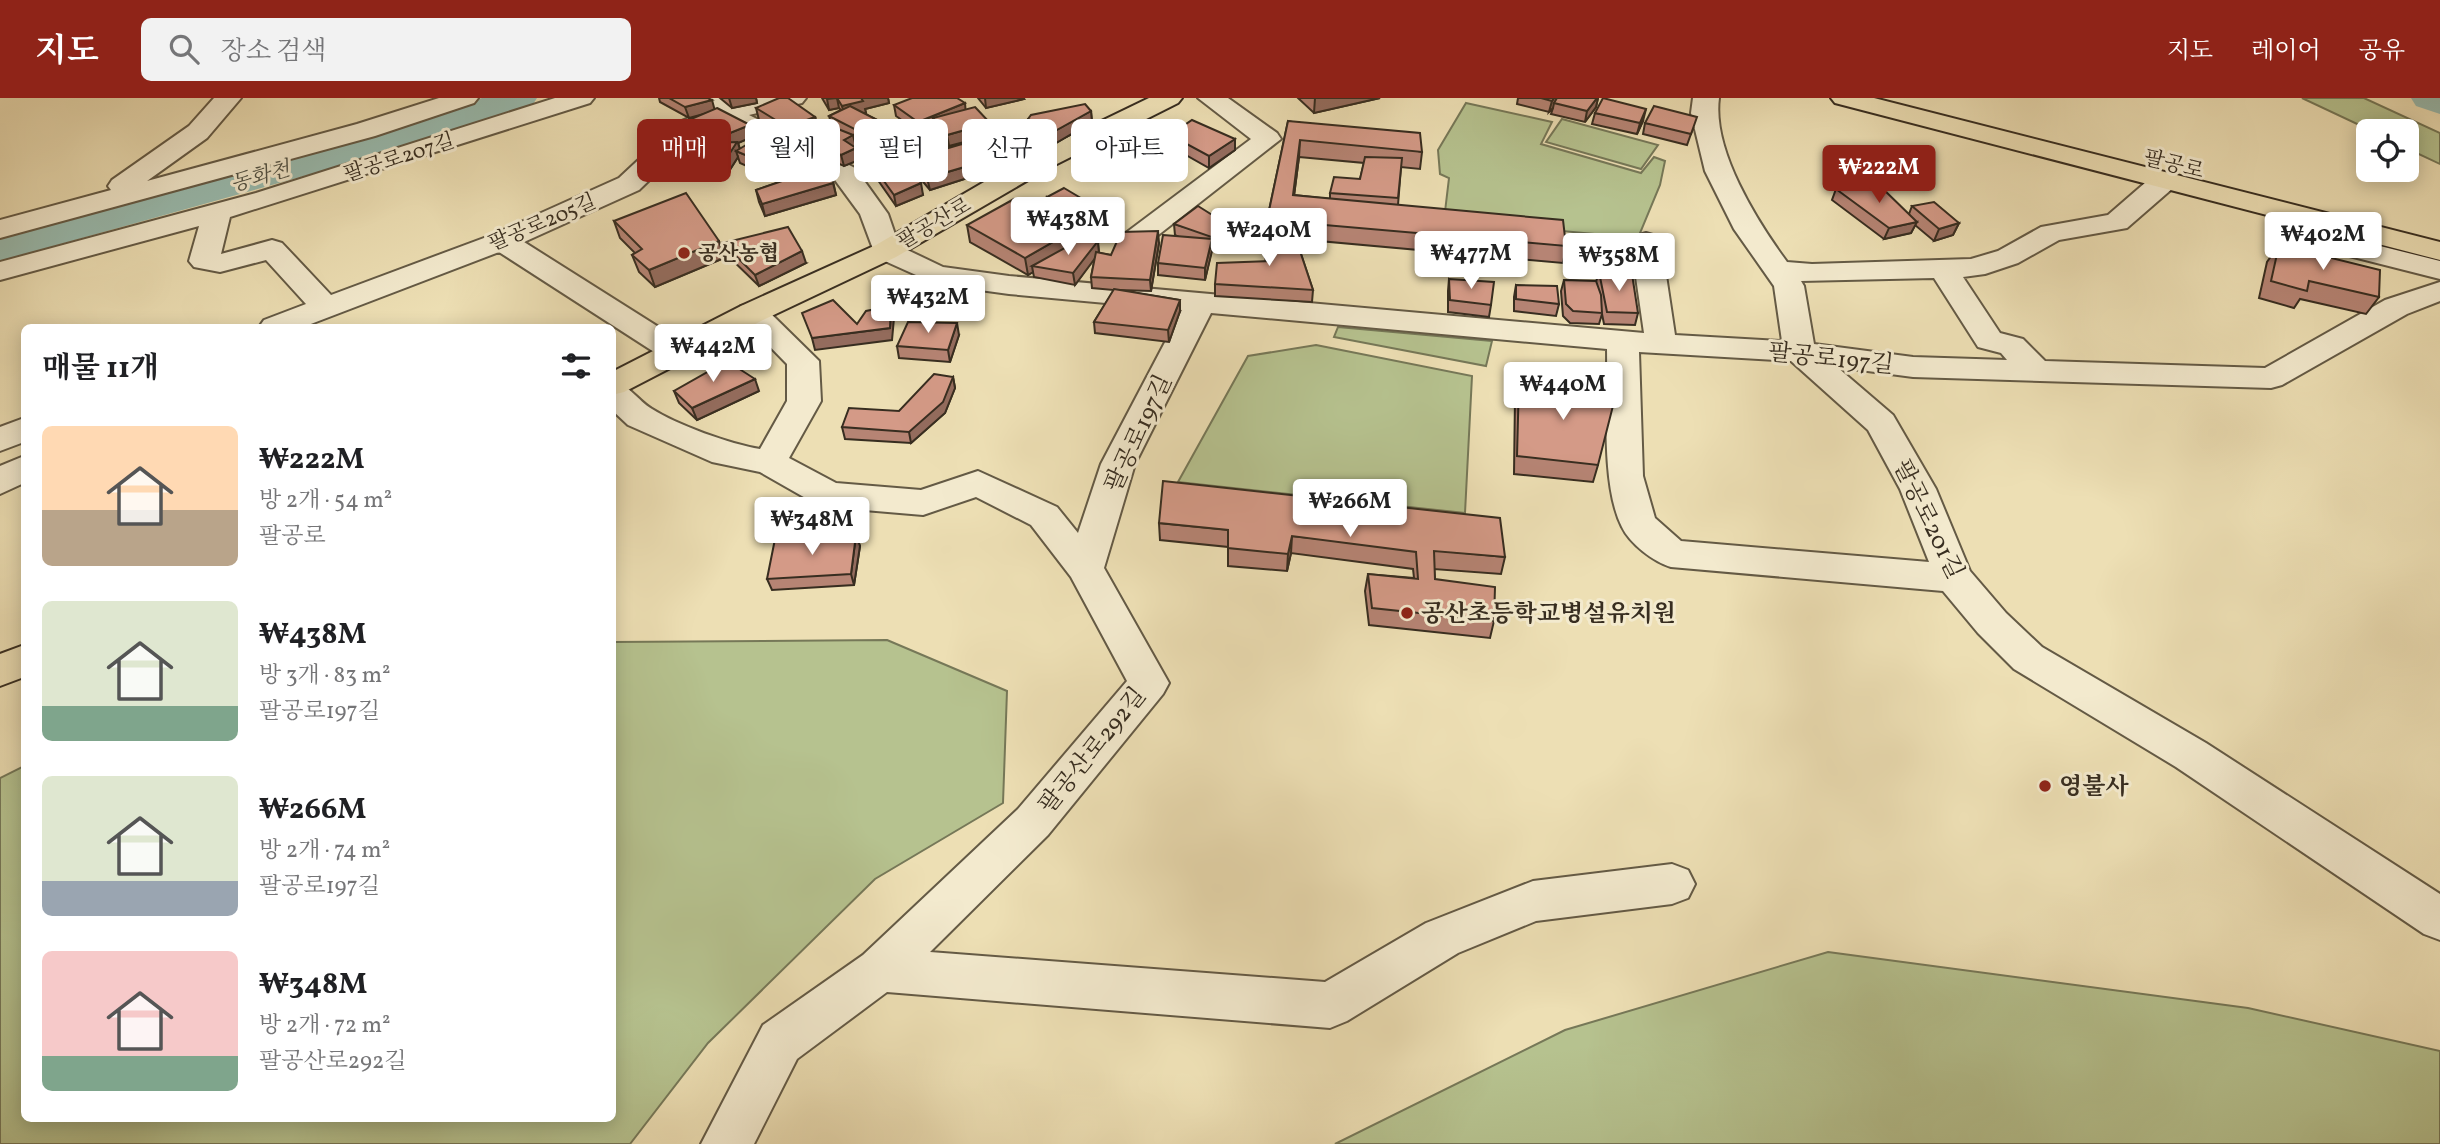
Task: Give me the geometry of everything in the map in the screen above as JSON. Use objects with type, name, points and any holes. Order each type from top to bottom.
[{"type":"main road","name":"팔공산로","points":[[616,383],[752,313],[886,251],[1037,163],[1169,98]]},
{"type":"main road","name":"팔공로","points":[[1844,98],[2163,181],[2296,223],[2440,251]]},
{"type":"main road","name":"팔공로","points":[[1907,98],[2440,231]]},
{"type":"main road","points":[[0,671],[21,661]]},
{"type":"street","points":[[100,201],[198,132],[228,98]]},
{"type":"street","points":[[0,229],[366,130],[465,98]]},
{"type":"street","name":"팔공로207길","points":[[0,271],[217,213],[581,98]]},
{"type":"street","name":"팔공로205길","points":[[283,324],[502,241],[629,184],[714,105],[793,98]]},
{"type":"street","points":[[1133,241],[1268,139],[1211,98]]},
{"type":"street","points":[[1706,98],[1703,113],[1719,171],[1748,229],[1789,286],[1800,352]]},
{"type":"street","name":"팔공산로","points":[[714,105],[845,174],[874,214],[886,251]]},
{"type":"street","name":"팔공로","points":[[1780,271],[1812,273],[1974,268],[2008,257],[2051,233],[2117,222],[2163,181]]},
{"type":"street","points":[[217,213],[204,261],[220,263],[272,249],[326,308]]},
{"type":"street","points":[[2389,273],[2292,248],[2296,223],[2440,270]]},
{"type":"street","points":[[502,241],[676,352]]},
{"type":"street","points":[[1646,242],[1661,344]]},
{"type":"street","name":"팔공로197길","points":[[886,251],[936,275],[1010,285],[1201,303],[1661,344],[1800,352],[1913,367],[2270,378],[2396,307],[2440,291]]},
{"type":"street","points":[[1942,268],[1989,340],[2012,346],[2037,371]]},
{"type":"street","name":"팔공로197길","points":[[1085,568],[1118,464],[1201,303]]},
{"type":"street","points":[[752,313],[803,361],[804,401],[769,462]]},
{"type":"street","points":[[1623,340],[1626,476],[1638,524],[1671,554],[1954,578]]},
{"type":"street","name":"팔공로201길","points":[[1800,352],[1881,423],[1918,489],[1954,578],[1992,623],[2028,658],[2191,755],[2440,919]]},
{"type":"street","name":"팔공산로292길","points":[[616,395],[640,417],[724,454],[769,462],[829,495],[923,503],[978,483],[1044,516],[1085,568],[1149,683],[1033,822],[880,970],[780,1042],[727,1144]]},
{"type":"street","points":[[0,440],[21,430]]},
{"type":"street","points":[[0,482],[21,470]]},
{"type":"street","points":[[880,970],[1330,1005],[1442,938],[1533,901],[1672,884]]},
{"type":"green space","points":[[2302,98],[2364,98],[2410,119],[2356,119],[2356,123]]},
{"type":"green space","points":[[1466,103],[1552,122],[1541,144],[1641,173],[1654,157],[1665,161],[1660,185],[1638,238],[1444,220],[1449,178],[1440,174],[1438,150]]},
{"type":"green space","points":[[1562,119],[1658,145],[1641,169],[1546,142]]},
{"type":"green space","points":[[2419,123],[2440,133],[2440,164],[2419,154]]},
{"type":"green space","points":[[1338,327],[1492,341],[1486,366],[1334,337]]},
{"type":"green space","points":[[1316,345],[1472,376],[1465,513],[1178,482],[1248,356]]},
{"type":"green space","points":[[887,640],[1007,691],[1003,803],[875,879],[708,1043],[630,1144],[0,1144],[0,778],[21,768],[21,1122],[616,1122],[616,642]]},
{"type":"green space","points":[[1828,952],[2248,1008],[2440,1051],[2440,1144],[1335,1144],[1565,1030]]},
{"type":"building","points":[[669,98],[708,98],[712,100],[685,107]]},
{"type":"building","points":[[779,98],[788,98],[815,117],[774,119],[756,108]]},
{"type":"building","points":[[837,98],[861,98],[863,101],[842,106]]},
{"type":"building","points":[[912,98],[957,98],[965,103],[925,119],[914,119],[894,105]]},
{"type":"building","points":[[1557,98],[1597,98],[1587,111],[1554,103]]},
{"type":"building","points":[[1603,98],[1646,109],[1640,123],[1595,113]]},
{"type":"building","points":[[1085,104],[1091,111],[1071,119],[1071,122],[1057,130],[1057,119],[1028,119],[1031,115]]},
{"type":"building","points":[[850,106],[875,119],[854,119],[854,129],[840,122],[840,119],[829,116]]},
{"type":"building","points":[[1654,106],[1697,117],[1691,134],[1645,123]]},
{"type":"building","points":[[975,107],[986,119],[962,119],[962,131],[948,135],[948,119],[933,118]]},
{"type":"building","points":[[717,108],[745,122],[745,127],[731,133],[731,119],[691,119]]},
{"type":"building","points":[[1192,120],[1235,139],[1209,156],[1188,145],[1188,123]]},
{"type":"building","points":[[1288,121],[1420,133],[1422,152],[1300,140],[1293,195],[1563,220],[1566,246],[1267,220]]},
{"type":"building","points":[[840,130],[853,135],[844,140],[854,147],[841,155]]},
{"type":"building","points":[[962,144],[962,168],[948,172],[948,148]]},
{"type":"building","points":[[745,146],[745,155],[736,151]]},
{"type":"building","points":[[1365,157],[1402,158],[1398,198],[1330,193],[1334,177],[1360,179]]},
{"type":"building","points":[[779,182],[833,183],[762,204],[756,190]]},
{"type":"building","points":[[885,182],[921,183],[894,195]]},
{"type":"building","points":[[1879,185],[1917,222],[1889,228],[1836,189]]},
{"type":"building","points":[[1064,188],[1116,219],[1088,237],[1058,219],[1069,209],[1047,197]]},
{"type":"building","points":[[686,193],[719,241],[649,270],[632,255],[642,249],[614,221]]},
{"type":"building","points":[[1014,199],[1072,231],[1025,258],[967,225]]},
{"type":"building","points":[[1934,202],[1959,223],[1939,229],[1912,206]]},
{"type":"building","points":[[1198,206],[1236,230],[1220,240],[1174,224]]},
{"type":"building","points":[[788,227],[802,251],[755,275],[723,243]]},
{"type":"building","points":[[1158,231],[1150,280],[1091,277],[1096,252],[1111,255],[1121,232]]},
{"type":"building","points":[[1163,235],[1212,239],[1205,268],[1158,263]]},
{"type":"building","points":[[1295,236],[1313,290],[1215,284],[1217,263],[1271,261],[1263,239]]},
{"type":"building","points":[[1081,239],[1098,241],[1073,273],[1032,266]]},
{"type":"building","points":[[2279,245],[2380,270],[2379,297],[2309,281],[2307,291],[2271,281]]},
{"type":"building","points":[[1599,272],[1632,274],[1638,313],[1607,312]]},
{"type":"building","points":[[1449,279],[1494,282],[1491,305],[1450,300]]},
{"type":"building","points":[[1564,280],[1596,281],[1601,295],[1602,313],[1573,311],[1566,304]]},
{"type":"building","points":[[1516,285],[1557,286],[1559,304],[1516,299]]},
{"type":"building","points":[[1114,289],[1180,300],[1168,330],[1094,322]]},
{"type":"building","points":[[833,300],[857,324],[866,311],[891,306],[890,328],[812,338],[802,313]]},
{"type":"building","points":[[908,322],[957,323],[948,350],[897,346]]},
{"type":"building","points":[[727,361],[755,379],[692,408],[674,391]]},
{"type":"building","points":[[934,374],[953,377],[943,402],[909,432],[842,427],[849,408],[899,411]]},
{"type":"building","points":[[1519,380],[1617,390],[1598,465],[1517,456]]},
{"type":"building","points":[[1163,481],[1500,518],[1505,557],[1434,551],[1435,579],[1495,587],[1494,621],[1372,608],[1368,574],[1418,579],[1416,552],[1292,536],[1288,554],[1228,548],[1228,530],[1159,523]]},
{"type":"building","points":[[856,535],[851,574],[767,579],[775,539]]},
{"type":"waterway","name":"동화천","points":[[0,249],[341,154],[519,98]]},
{"type":"waterway","name":"동화천","points":[[2429,98],[2440,103]]},
{"type":"place","name":"공산농협","points":[[684,253]]},
{"type":"place","name":"공산초등학교병설유치원","points":[[1407,613]]},
{"type":"place","name":"영불사","points":[[2045,786]]}]
